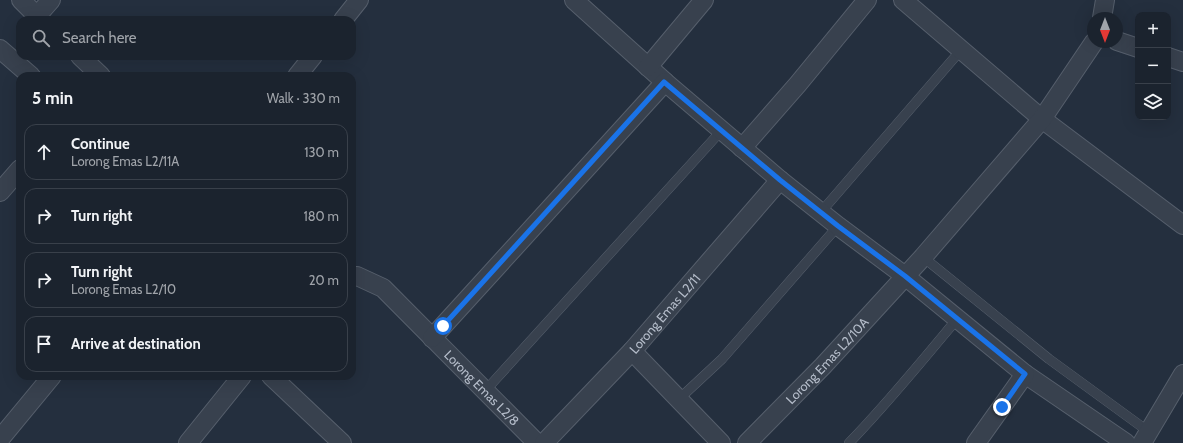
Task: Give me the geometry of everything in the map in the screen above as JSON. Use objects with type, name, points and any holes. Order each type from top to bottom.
[{"type":"street","points":[[21,0],[37,16]]},
{"type":"street","points":[[40,16],[51,0]]},
{"type":"street","points":[[346,16],[359,0]]},
{"type":"street","points":[[574,0],[664,82],[780,180],[905,276],[1025,374],[1126,443]]},
{"type":"street","points":[[648,67],[704,0]]},
{"type":"street","points":[[742,148],[798,84],[867,0]]},
{"type":"street","points":[[903,0],[1042,119],[1183,225]]},
{"type":"street","points":[[1103,12],[1105,0]]},
{"type":"street","points":[[1123,43],[1135,47]]},
{"type":"street","name":"Lorong Emas L2/10A","points":[[747,443],[823,366],[923,257],[1042,119],[1090,48]]},
{"type":"street","points":[[0,49],[26,72]]},
{"type":"street","points":[[1171,58],[1183,62]]},
{"type":"street","points":[[84,60],[97,72]]},
{"type":"street","points":[[300,72],[310,60]]},
{"type":"street","points":[[432,338],[664,82]]},
{"type":"street","points":[[0,192],[16,174]]},
{"type":"street","name":"Lorong Emas L2/11","points":[[544,443],[632,351],[780,180]]},
{"type":"street","name":"Lorong Emas L2/8","points":[[356,276],[382,288],[537,443]]},
{"type":"street","points":[[632,351],[721,443]]},
{"type":"street","points":[[976,443],[1025,374]]},
{"type":"street","points":[[1146,437],[1183,374]]},
{"type":"street","points":[[0,440],[49,380]]},
{"type":"street","points":[[188,443],[239,380]]},
{"type":"street","points":[[275,380],[342,443]]},
{"type":"lane","points":[[821,212],[961,50]]},
{"type":"lane","points":[[485,391],[722,130]]},
{"type":"lane","points":[[679,399],[722,359],[838,226]]},
{"type":"lane","points":[[923,257],[1146,437]]},
{"type":"lane","points":[[849,443],[914,371],[957,319]]},
{"type":"route","points":[[443,326],[664,82],[780,180],[905,276],[1025,374],[1002,407]]}]
